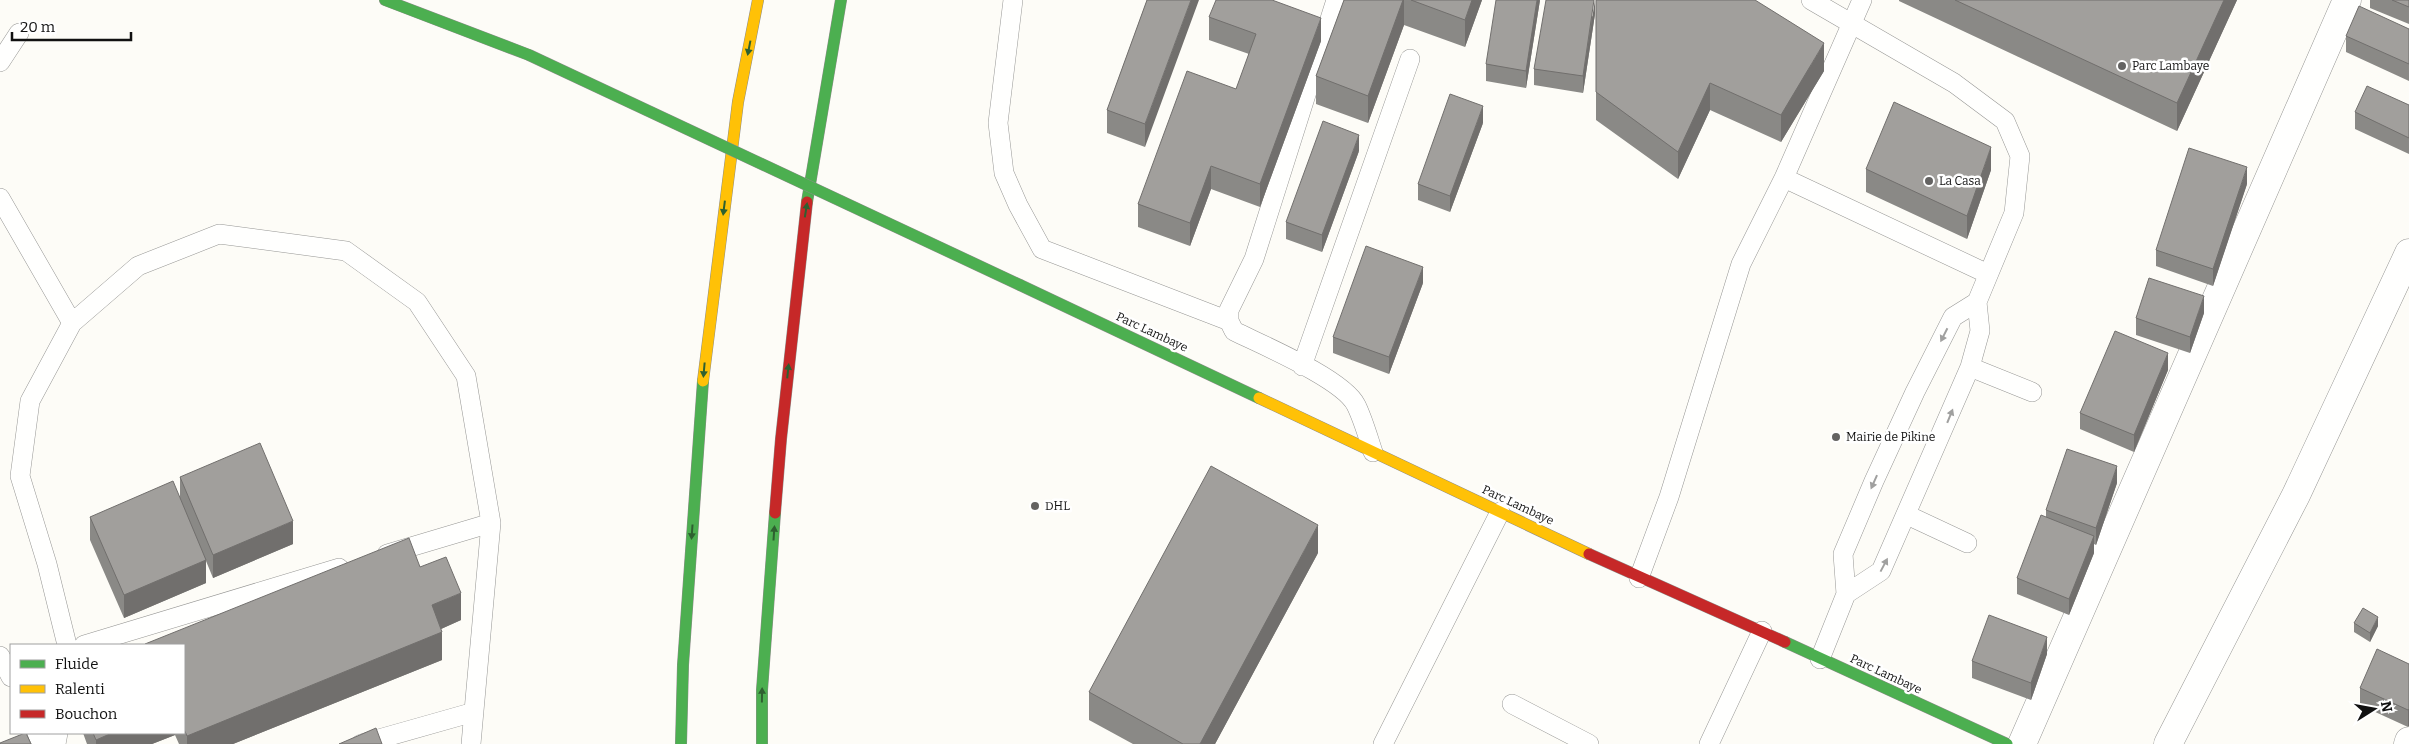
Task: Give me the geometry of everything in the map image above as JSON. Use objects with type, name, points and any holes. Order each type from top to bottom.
[{"type":"main road","name":"Parc Lambaye","points":[[385,0],[529,55],[1639,578],[1762,631],[2007,744]]},
{"type":"main road","points":[[681,744],[683,665],[704,368],[738,102],[758,0]]},
{"type":"main road","points":[[762,744],[762,690],[783,419],[804,221],[841,0]]},
{"type":"street","points":[[2022,744],[2347,0]]},
{"type":"street","points":[[2168,744],[2296,495],[2409,253]]},
{"type":"lane","points":[[1013,0],[998,123],[1004,173],[1018,205],[1042,249],[1229,321]]},
{"type":"lane","points":[[1336,0],[1254,259],[1229,310],[1229,321],[1234,331],[1302,366],[1346,392],[1356,404],[1373,452]]},
{"type":"lane","points":[[1811,0],[1954,83],[2005,121],[2020,156],[2014,213],[1977,302],[1980,331],[1970,367],[1882,571],[1846,594]]},
{"type":"lane","points":[[1639,578],[1672,488],[1741,264],[1784,178],[1862,0]]},
{"type":"lane","points":[[0,62],[19,33]]},
{"type":"lane","points":[[1302,366],[1410,59]]},
{"type":"lane","points":[[1784,178],[1988,274]]},
{"type":"lane","points":[[0,198],[72,323]]},
{"type":"lane","points":[[66,644],[47,564],[20,476],[30,401],[72,323],[138,266],[219,234],[346,251],[417,302],[466,376],[491,523],[471,744]]},
{"type":"lane","points":[[1820,659],[1846,594],[1843,554],[1878,472],[1915,392],[1953,317],[1977,302]]},
{"type":"lane","points":[[1970,367],[2032,392]]},
{"type":"lane","points":[[1383,744],[1500,512]]},
{"type":"lane","points":[[1907,515],[1967,543]]},
{"type":"lane","points":[[87,644],[491,523]]},
{"type":"lane","points":[[1709,744],[1762,631]]},
{"type":"lane","points":[[0,656],[10,675]]},
{"type":"lane","points":[[1512,704],[1589,744]]},
{"type":"lane","points":[[362,744],[474,712]]},
{"type":"building","points":[[1147,0],[1191,0],[1145,124],[1107,110]]},
{"type":"building","points":[[1216,0],[1272,0],[1321,18],[1260,184],[1211,166],[1190,223],[1138,204],[1187,71],[1236,89],[1256,34],[1209,17]]},
{"type":"building","points":[[1344,0],[1403,0],[1368,96],[1316,76]]},
{"type":"building","points":[[1411,0],[1472,0],[1465,20]]},
{"type":"building","points":[[1496,0],[1537,0],[1526,71],[1486,64]]},
{"type":"building","points":[[1546,0],[1594,0],[1583,76],[1534,69]]},
{"type":"building","points":[[1596,0],[1755,0],[1824,43],[1781,115],[1710,83],[1678,152],[1596,92]]},
{"type":"building","name":"Parc Lambaye","points":[[1955,0],[2224,0],[2177,103]]},
{"type":"building","points":[[2392,0],[2409,0],[2409,7]]},
{"type":"building","points":[[2359,6],[2409,29],[2409,64],[2346,36]]},
{"type":"building","points":[[2367,86],[2409,105],[2409,138],[2355,112]]},
{"type":"building","points":[[1450,94],[1483,106],[1450,196],[1418,184]]},
{"type":"building","name":"La Casa","points":[[1894,102],[1991,147],[1967,216],[1866,169]]},
{"type":"building","points":[[1323,121],[1359,135],[1322,235],[1286,222]]},
{"type":"building","points":[[2189,148],[2247,167],[2213,269],[2156,250]]},
{"type":"building","points":[[1366,246],[1423,267],[1389,357],[1333,337]]},
{"type":"building","points":[[2149,278],[2204,296],[2190,337],[2136,318]]},
{"type":"building","points":[[2115,331],[2168,353],[2134,435],[2080,413]]},
{"type":"building","points":[[260,443],[293,521],[213,555],[180,477]]},
{"type":"building","points":[[2067,449],[2117,466],[2096,528],[2046,510]]},
{"type":"building","points":[[1211,466],[1318,525],[1200,744],[1183,744],[1089,692]]},
{"type":"building","points":[[173,481],[206,560],[124,595],[90,517]]},
{"type":"building","points":[[2041,515],[2094,536],[2069,599],[2017,578]]},
{"type":"building","points":[[409,538],[420,567],[446,557],[461,593],[432,605],[442,632],[187,736],[185,731],[185,644],[145,644]]},
{"type":"building","points":[[2363,608],[2378,617],[2370,633],[2354,623]]},
{"type":"building","points":[[1989,615],[2047,637],[2031,683],[1972,661]]},
{"type":"building","points":[[2377,649],[2409,664],[2408,710],[2360,688]]},
{"type":"building","points":[[376,728],[382,744],[339,744]]},
{"type":"building","points":[[26,734],[31,744],[0,744]]},
{"type":"building","points":[[93,734],[110,734],[96,740]]},
{"type":"traffic: fast","points":[[385,0],[529,55]]},
{"type":"traffic: fast","points":[[807,202],[841,0]]},
{"type":"traffic: fast","points":[[529,55],[1020,285]]},
{"type":"traffic: fast","points":[[1020,285],[1259,398]]},
{"type":"traffic: fast","points":[[681,744],[683,665],[703,381]]},
{"type":"traffic: fast","points":[[762,744],[762,690],[775,513]]},
{"type":"traffic: fast","points":[[1785,642],[2007,744]]},
{"type":"traffic: slow","points":[[703,381],[738,102],[758,0]]},
{"type":"traffic: slow","points":[[1259,398],[1589,554]]},
{"type":"traffic: jam","points":[[775,513],[781,439],[807,202]]},
{"type":"traffic: jam","points":[[1589,554],[1785,642]]},
{"type":"place","name":"Parc Lambaye","points":[[2122,66]]},
{"type":"place","name":"La Casa","points":[[1929,181]]},
{"type":"place","name":"Mairie de Pikine","points":[[1836,437]]},
{"type":"place","name":"DHL","points":[[1035,506]]}]
